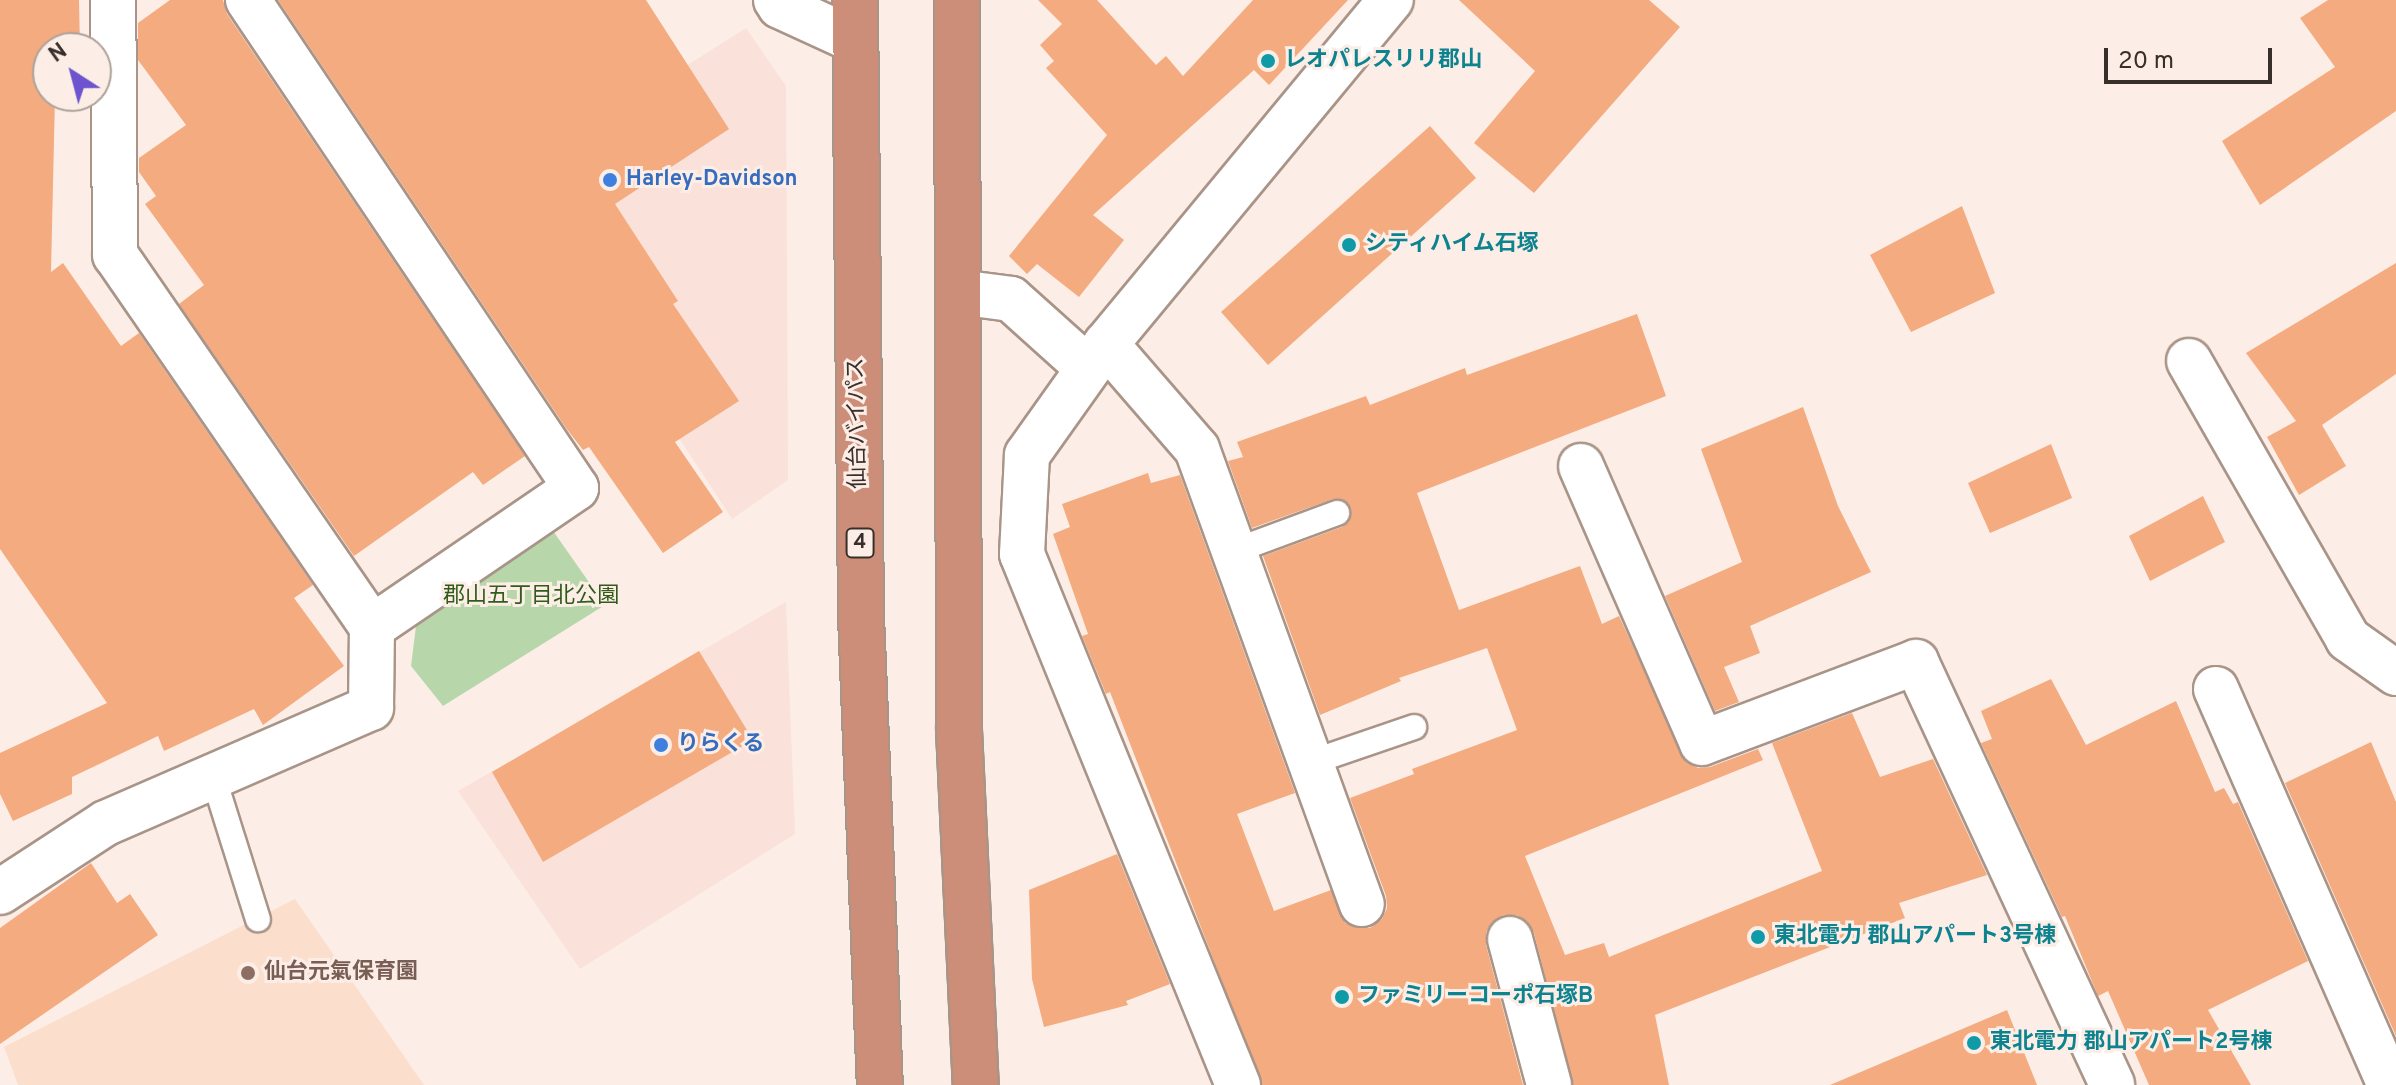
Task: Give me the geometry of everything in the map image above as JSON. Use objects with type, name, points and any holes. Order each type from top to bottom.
[{"type":"highway","points":[[957,0],[959,730],[976,1085]]},
{"type":"highway","name":"仙台バイパス","points":[[854,20],[861,616],[880,1085]]},
{"type":"street","points":[[5,876],[106,823],[214,779],[371,708],[372,627],[115,255],[113,0]]},
{"type":"street","points":[[248,0],[576,488],[372,627]]},
{"type":"street","points":[[776,0],[780,6],[854,20]]},
{"type":"street","points":[[1238,1085],[1022,554],[1027,455],[1097,356],[1391,0]]},
{"type":"street","points":[[958,292],[1011,299],[1097,356],[1197,449],[1362,904]]},
{"type":"street","points":[[2189,361],[2348,639],[2396,673]]},
{"type":"street","points":[[1581,466],[1702,743],[1916,662],[2112,1085]]},
{"type":"street","points":[[2216,689],[2390,1085]]},
{"type":"street","points":[[1510,939],[1549,1085]]},
{"type":"lane","points":[[1234,551],[1337,513]]},
{"type":"lane","points":[[1312,762],[1414,727]]},
{"type":"lane","points":[[214,779],[258,919]]},
{"type":"shaded area","points":[[746,28],[786,86],[788,480],[732,519],[509,178]]},
{"type":"shaded area","points":[[786,602],[795,834],[580,969],[458,791]]},
{"type":"shaded area","name":"仙台元氣保育園","points":[[295,899],[424,1085],[18,1085],[4,1047]]},
{"type":"green space","name":"郡山五丁目北公園","points":[[551,528],[605,605],[443,706],[411,666],[417,618]]},
{"type":"building","points":[[0,0],[79,0],[80,32],[32,32],[32,112],[55,112],[51,272],[63,263],[121,346],[139,333],[313,585],[294,598],[344,666],[263,725],[254,709],[164,751],[158,736],[72,777],[72,794],[13,821],[0,794],[0,753],[107,703],[0,549]]},
{"type":"building","points":[[170,0],[223,0],[227,14],[525,456],[483,485],[473,472],[354,556],[179,304],[204,285],[145,204],[156,196],[139,172],[139,158],[186,125],[138,60],[138,23]]},
{"type":"building","points":[[278,0],[646,0],[729,129],[615,204],[678,301],[673,304],[739,401],[675,442],[723,512],[663,553],[589,447],[583,450],[566,428]]},
{"type":"building","points":[[1038,0],[1097,0],[1156,65],[1166,56],[1183,76],[1253,0],[1348,0],[1269,85],[1254,70],[1093,215],[1124,240],[1079,297],[1037,264],[1027,274],[1009,256],[1107,135],[1046,68],[1054,61],[1040,45],[1062,24]]},
{"type":"building","points":[[1459,0],[1649,0],[1680,27],[1534,193],[1474,143],[1535,71]]},
{"type":"building","points":[[2328,0],[2396,0],[2396,111],[2260,205],[2222,141],[2335,67],[2300,18]]},
{"type":"building","name":"シティハイム石塚","points":[[1430,126],[1476,178],[1268,365],[1221,312]]},
{"type":"building","points":[[1962,206],[1995,293],[1911,332],[1870,255]]},
{"type":"building","points":[[2396,263],[2396,374],[2322,425],[2346,466],[2299,495],[2267,437],[2296,421],[2246,353]]},
{"type":"building","points":[[1637,314],[1666,396],[1417,493],[1459,610],[1580,566],[1602,624],[1619,616],[1686,762],[1698,768],[1710,767],[1758,749],[1763,760],[1525,856],[1565,955],[1604,943],[1609,957],[1822,871],[1772,743],[1852,713],[1880,777],[1933,759],[1987,875],[1899,903],[1905,918],[1655,1015],[1669,1085],[1573,1085],[1534,933],[1527,921],[1517,915],[1504,915],[1492,922],[1486,932],[1486,945],[1523,1085],[1262,1085],[1110,692],[1106,694],[1082,636],[1088,634],[1053,534],[1070,527],[1062,504],[1148,473],[1151,483],[1180,475],[1295,793],[1237,814],[1274,911],[1331,890],[1345,923],[1357,928],[1370,928],[1382,919],[1387,908],[1386,896],[1350,798],[1414,774],[1412,769],[1517,730],[1487,648],[1399,678],[1401,681],[1320,715],[1263,556],[1342,527],[1349,522],[1351,509],[1346,501],[1333,499],[1252,528],[1228,461],[1243,457],[1237,442],[1366,396],[1370,405],[1465,368],[1467,375]]},
{"type":"building","points":[[1803,407],[1838,506],[1871,572],[1750,626],[1760,653],[1724,667],[1739,702],[1715,711],[1665,596],[1742,562],[1701,449]]},
{"type":"building","points":[[2051,444],[2072,498],[1990,533],[1968,483]]},
{"type":"building","points":[[2203,496],[2225,542],[2150,581],[2129,536]]},
{"type":"building","points":[[699,651],[753,740],[543,862],[492,772]]},
{"type":"building","points":[[2051,679],[2086,745],[2176,701],[2215,792],[2224,788],[2233,804],[2238,802],[2308,961],[2208,1010],[2251,1085],[2149,1085],[2108,991],[2098,996],[2065,916],[2062,917],[1981,743],[1992,739],[1981,711]]},
{"type":"building","points":[[2371,742],[2396,802],[2396,1036],[2285,783]]},
{"type":"building","points":[[1117,854],[1170,984],[1126,1001],[1128,1005],[1044,1027],[1032,979],[1029,890]]},
{"type":"building","points":[[91,863],[117,903],[130,894],[158,935],[0,1044],[0,928]]},
{"type":"building","name":"東北電力 郡山アパート2号棟","points":[[2007,1010],[2037,1085],[1830,1085]]},
{"type":"place","name":"レオパレスリリ郡山","points":[[1268,61]]},
{"type":"place","name":"Harley-Davidson","points":[[610,180]]},
{"type":"place","name":"シティハイム石塚","points":[[1349,245]]},
{"type":"place","name":"りらくる","points":[[661,745]]},
{"type":"place","name":"東北電力 郡山アパート3号棟","points":[[1758,937]]},
{"type":"place","name":"仙台元氣保育園","points":[[248,973]]},
{"type":"place","name":"ファミリーコーポ石塚B","points":[[1342,997]]},
{"type":"place","name":"東北電力 郡山アパート2号棟","points":[[1974,1043]]}]
